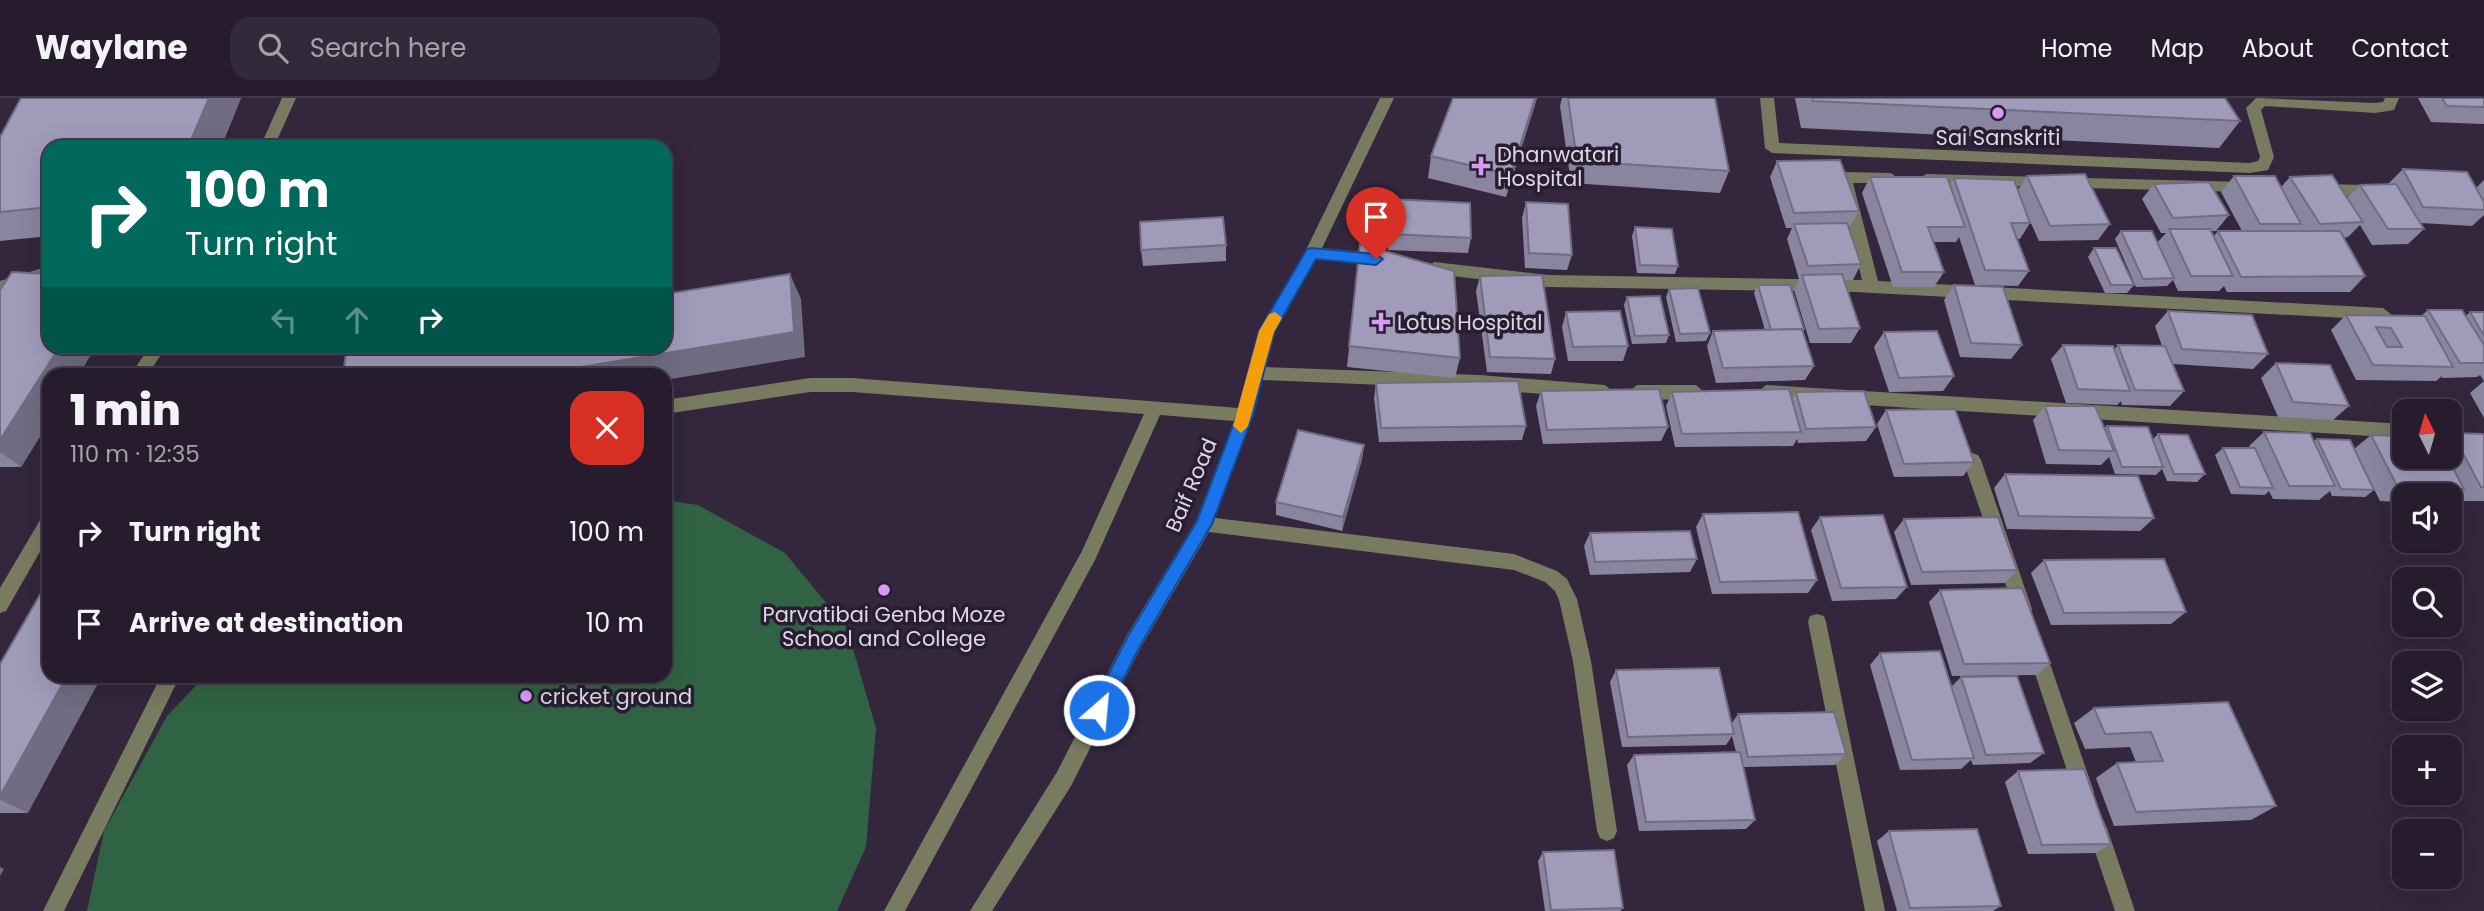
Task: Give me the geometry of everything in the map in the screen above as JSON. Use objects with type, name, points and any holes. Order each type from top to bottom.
[{"type":"street","points":[[270,140],[289,98]]},
{"type":"street","name":"Baif Road","points":[[980,911],[1064,779],[1134,641],[1204,524],[1245,415],[1267,331],[1312,253],[1387,98]]},
{"type":"street","points":[[1767,98],[1772,148],[2250,168],[2263,166],[2267,157],[2249,103],[2278,100],[2375,108],[2389,106],[2392,98]]},
{"type":"street","points":[[1872,288],[1844,177],[2257,187]]},
{"type":"street","points":[[2299,188],[2368,190]]},
{"type":"street","points":[[1312,253],[1397,261]]},
{"type":"street","points":[[1423,266],[1475,275],[1548,281],[1872,288],[2383,314]]},
{"type":"street","points":[[0,287],[42,274]]},
{"type":"street","points":[[13,299],[27,279]]},
{"type":"street","points":[[1256,373],[1479,382],[1608,392],[1713,392]]},
{"type":"street","points":[[672,406],[810,385],[838,385],[1245,415]]},
{"type":"street","points":[[1753,392],[2392,430]]},
{"type":"street","points":[[894,911],[1089,555],[1155,408]]},
{"type":"street","points":[[1972,460],[2125,911]]},
{"type":"street","points":[[1204,524],[1514,562],[1542,571],[1563,586],[1576,626],[1607,831]]},
{"type":"street","points":[[0,605],[42,532]]},
{"type":"street","points":[[1817,622],[1875,911]]},
{"type":"street","points":[[53,911],[167,683]]},
{"type":"green space","name":"cricket ground","points":[[672,501],[698,505],[785,553],[847,628],[876,728],[866,847],[837,911],[87,911],[104,831],[167,716],[198,683],[672,683]]},
{"type":"building","points":[[21,98],[209,98],[191,140],[42,140],[42,208],[0,212],[0,137]]},
{"type":"building","points":[[1453,98],[1535,98],[1511,175],[1431,156]]},
{"type":"building","points":[[1568,98],[1715,98],[1729,171],[1577,161]]},
{"type":"building","points":[[1812,98],[2225,98],[2240,121],[1813,101]]},
{"type":"building","points":[[2442,98],[2484,98],[2484,107],[2447,106]]},
{"type":"building","points":[[1840,160],[1859,211],[1794,213],[1777,161]]},
{"type":"building","points":[[2403,169],[2467,172],[2484,202],[2484,210],[2423,207]]},
{"type":"building","points":[[2085,174],[2110,224],[2050,226],[2027,176]]},
{"type":"building","points":[[2332,175],[2363,222],[2320,224],[2290,177]]},
{"type":"building","points":[[2234,176],[2275,176],[2301,224],[2260,224]]},
{"type":"building","points":[[1870,177],[1947,177],[1965,227],[1928,227],[1944,272],[1902,272]]},
{"type":"building","points":[[1954,178],[2014,180],[2030,223],[2011,223],[2029,271],[1985,270]]},
{"type":"building","points":[[2209,182],[2229,215],[2173,218],[2154,184]]},
{"type":"building","points":[[2396,184],[2424,229],[2388,229],[2360,185]]},
{"type":"building","points":[[1391,199],[1470,203],[1471,238],[1390,234]]},
{"type":"building","points":[[1526,202],[1568,204],[1572,255],[1529,253]]},
{"type":"building","points":[[1223,217],[1226,245],[1141,250],[1140,222]]},
{"type":"building","points":[[1847,223],[1861,264],[1808,266],[1794,224]]},
{"type":"building","points":[[1635,227],[1672,229],[1678,266],[1640,265]]},
{"type":"building","points":[[2169,229],[2210,229],[2233,276],[2191,276]]},
{"type":"building","points":[[2121,231],[2152,231],[2174,278],[2143,279]]},
{"type":"building","points":[[2218,231],[2340,231],[2365,276],[2241,277]]},
{"type":"building","points":[[1360,244],[1454,271],[1460,358],[1349,346]]},
{"type":"building","points":[[2094,248],[2116,248],[2134,285],[2111,285]]},
{"type":"building","points":[[12,272],[42,274],[42,354],[55,354],[46,368],[42,368],[42,374],[0,440],[0,290]]},
{"type":"building","points":[[790,274],[794,332],[672,352],[672,293]]},
{"type":"building","points":[[1842,274],[1860,328],[1819,329],[1802,275]]},
{"type":"building","points":[[1542,275],[1555,359],[1490,357],[1480,276]]},
{"type":"building","points":[[1758,285],[1790,285],[1804,329],[1771,330]]},
{"type":"building","points":[[1954,285],[2003,287],[2022,345],[1971,343]]},
{"type":"building","points":[[1698,288],[1710,333],[1680,334],[1669,289]]},
{"type":"building","points":[[1660,296],[1669,335],[1635,336],[1627,297]]},
{"type":"building","points":[[2428,310],[2462,310],[2484,345],[2484,363],[2460,363]]},
{"type":"building","points":[[1620,311],[1628,346],[1573,347],[1566,312]]},
{"type":"building","points":[[2168,311],[2252,315],[2268,354],[2182,349]]},
{"type":"building","points":[[2470,312],[2484,312],[2484,336]]},
{"type":"building","points":[[2346,315],[2425,316],[2453,367],[2373,365]],"holes":[[[2376,327],[2391,328],[2402,347],[2387,347]]]},
{"type":"building","points":[[1802,329],[1814,366],[1723,368],[1713,331]]},
{"type":"building","points":[[1937,331],[1954,376],[1899,378],[1884,332]]},
{"type":"building","points":[[2063,345],[2113,346],[2130,391],[2078,389]]},
{"type":"building","points":[[2118,345],[2165,346],[2184,391],[2135,390]]},
{"type":"building","points":[[346,354],[660,354],[575,368],[344,368]]},
{"type":"building","points":[[2276,363],[2330,365],[2349,406],[2293,402]]},
{"type":"building","points":[[1518,381],[1526,426],[1381,428],[1376,383]]},
{"type":"building","points":[[1659,389],[1668,427],[1547,430],[1541,391]]},
{"type":"building","points":[[1789,389],[1801,432],[1682,434],[1672,392]]},
{"type":"building","points":[[1864,391],[1876,427],[1806,429],[1796,392]]},
{"type":"building","points":[[2045,406],[2095,406],[2114,451],[2059,450]]},
{"type":"building","points":[[1955,409],[1974,462],[1904,464],[1886,410]]},
{"type":"building","points":[[2107,426],[2148,427],[2163,467],[2122,467]]},
{"type":"building","points":[[1298,430],[1364,445],[1343,517],[1276,502]]},
{"type":"building","points":[[2264,432],[2310,433],[2335,486],[2289,486]]},
{"type":"building","points":[[2462,433],[2484,434],[2484,487],[2481,487],[2462,452]]},
{"type":"building","points":[[2158,434],[2188,435],[2205,474],[2174,474]]},
{"type":"building","points":[[2371,435],[2392,436],[2392,469],[2453,469],[2461,483],[2395,483]]},
{"type":"building","points":[[2317,439],[2350,440],[2374,490],[2341,489]]},
{"type":"building","points":[[2223,448],[2255,448],[2273,488],[2240,487]]},
{"type":"building","points":[[2005,474],[2138,476],[2154,518],[2019,516]]},
{"type":"building","points":[[1798,512],[1817,580],[1720,582],[1703,514]]},
{"type":"building","points":[[1883,515],[1907,587],[1841,588],[1820,517]]},
{"type":"building","points":[[1998,517],[2017,570],[1922,572],[1904,519]]},
{"type":"building","points":[[1690,531],[1697,559],[1595,562],[1590,533]]},
{"type":"building","points":[[2164,559],[2186,612],[2064,613],[2044,560]]},
{"type":"building","points":[[2022,588],[2050,663],[1964,664],[1940,590]]},
{"type":"building","points":[[42,591],[42,683],[63,683],[0,796],[0,664]]},
{"type":"building","points":[[1940,651],[1974,758],[1912,760],[1880,653]]},
{"type":"building","points":[[1719,668],[1734,734],[1628,737],[1616,670]]},
{"type":"building","points":[[2017,676],[2044,753],[1986,755],[1961,677]]},
{"type":"building","points":[[2228,702],[2276,806],[2136,812],[2117,763],[2163,761],[2151,732],[2105,734],[2094,708]]},
{"type":"building","points":[[1834,712],[1846,754],[1748,757],[1738,714]]},
{"type":"building","points":[[1740,752],[1755,820],[1646,822],[1634,755]]},
{"type":"building","points":[[2084,769],[2111,844],[2042,845],[2018,771]]},
{"type":"building","points":[[1977,829],[2001,906],[1910,908],[1889,831]]},
{"type":"building","points":[[1614,850],[1623,908],[1551,910],[1543,852]]},
{"type":"slow traffic","points":[[1241,426],[1267,331],[1275,318]]},
{"type":"place","name":"Sai Sanskriti","points":[[1998,113]]},
{"type":"place","name":"Dhanwatari Hospital","points":[[1481,166]]},
{"type":"place","name":"Lotus Hospital","points":[[1381,322]]},
{"type":"place","name":"Parvatibai Genba Moze School and College","points":[[884,590]]},
{"type":"place","name":"cricket ground","points":[[526,696]]},
{"type":"route","points":[[1099,710],[1134,641],[1204,524],[1245,415],[1267,331],[1312,253],[1376,259]]}]
